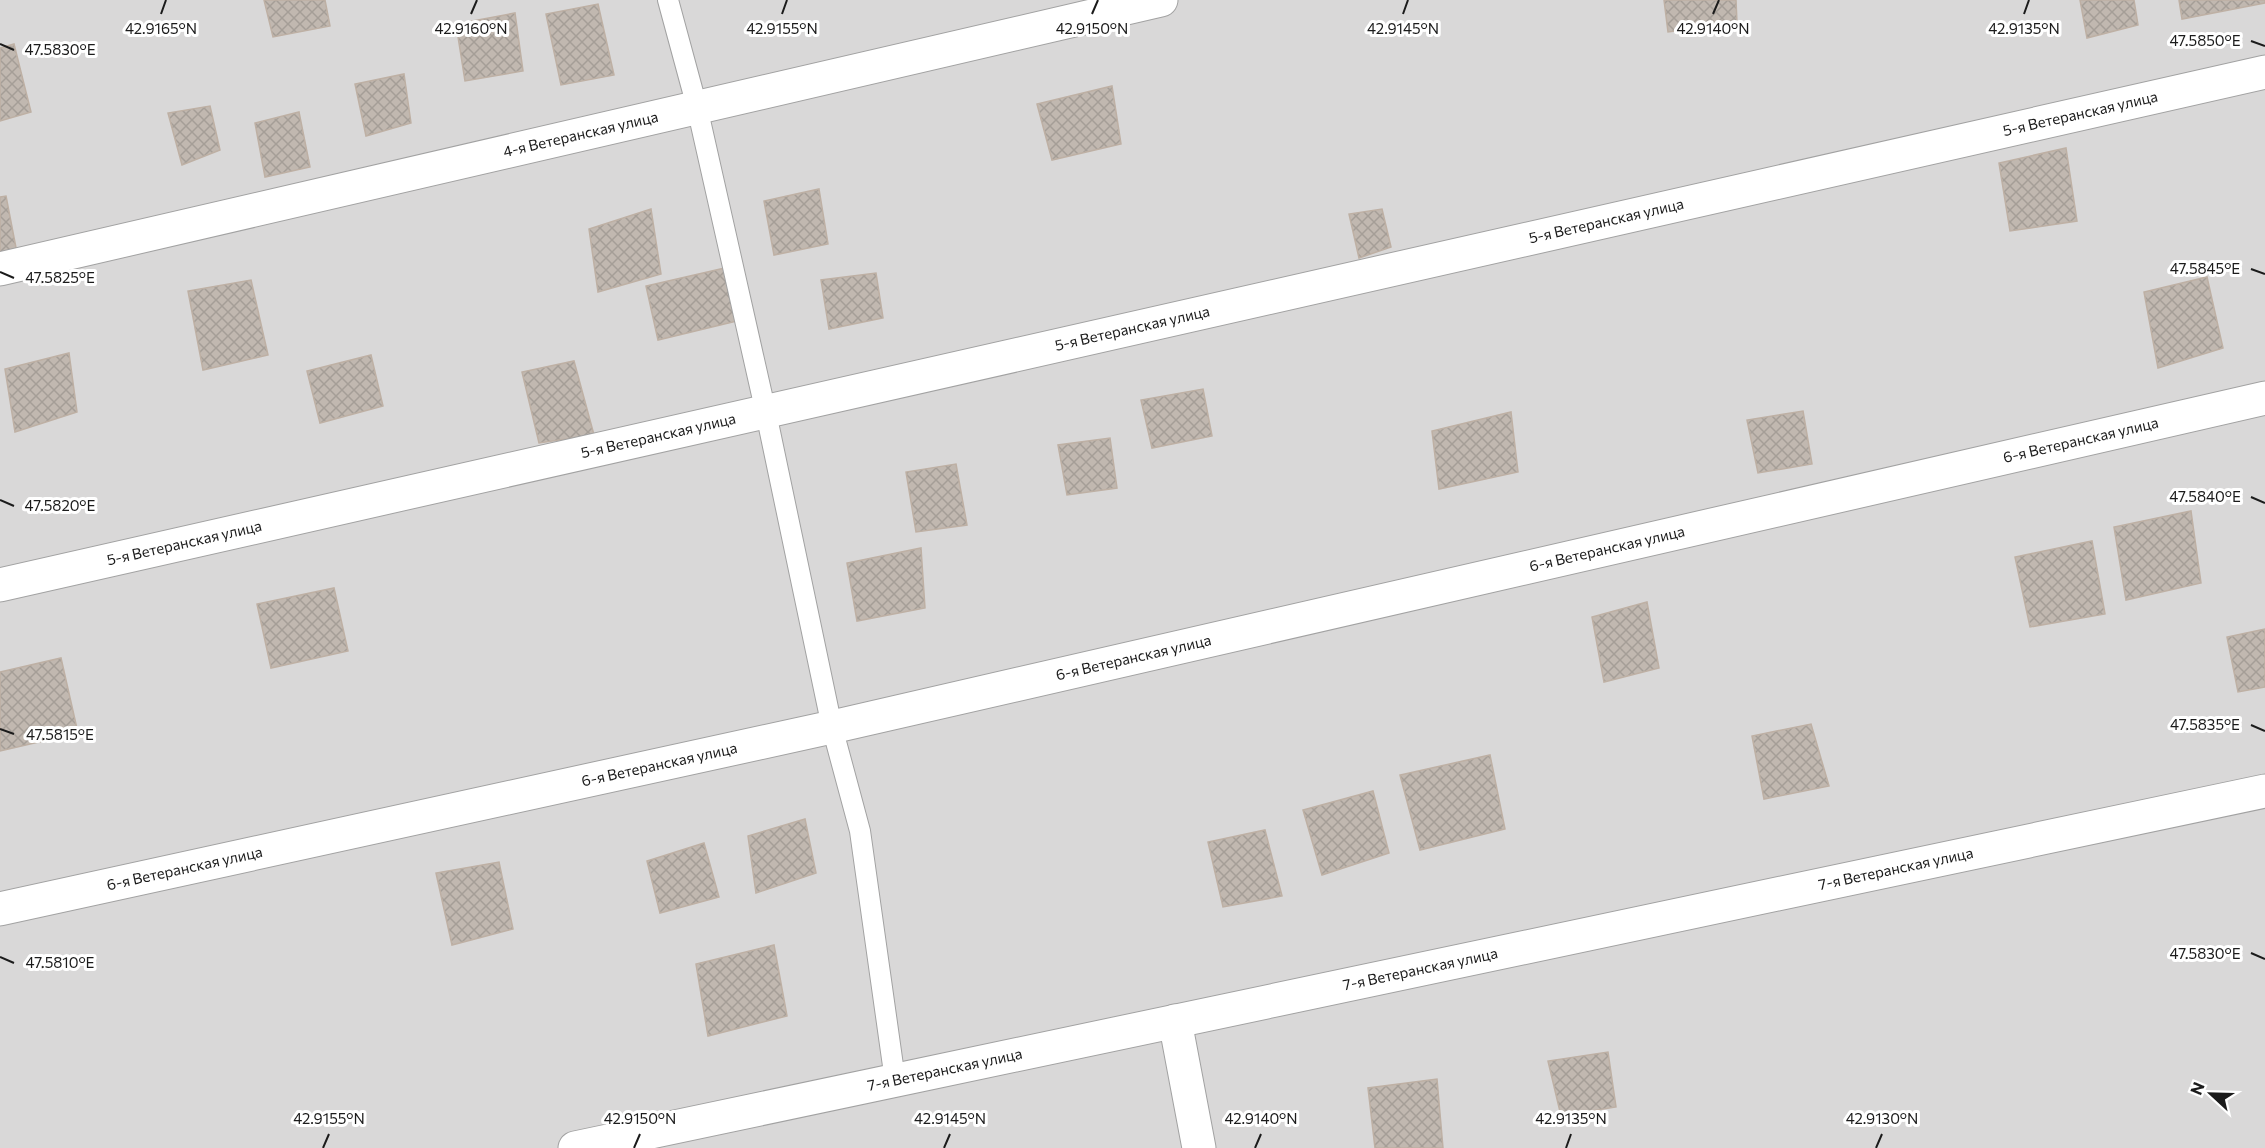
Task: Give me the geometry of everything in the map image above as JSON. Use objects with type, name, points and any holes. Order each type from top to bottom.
[{"type":"street","name":"4-я Ветеранская улица","points":[[0,269],[1161,0]]},
{"type":"street","name":"5-я Ветеранская улица","points":[[0,585],[2265,72]]},
{"type":"street","name":"6-я Ветеранская улица","points":[[0,909],[832,727],[2265,398]]},
{"type":"street","name":"7-я Ветеранская улица","points":[[575,1148],[2265,791]]},
{"type":"street","points":[[1175,1021],[1199,1148]]},
{"type":"lane","points":[[668,0],[697,107],[766,413],[832,727],[860,831],[895,1080]]},
{"type":"shaded area","points":[[0,0],[2265,0],[2265,1148],[0,1148]]},
{"type":"building","points":[[264,0],[325,0],[330,26],[273,37]]},
{"type":"building","points":[[1664,0],[1736,0],[1737,23],[1668,32]]},
{"type":"building","points":[[2080,0],[2134,0],[2138,25],[2087,38]]},
{"type":"building","points":[[2179,0],[2265,0],[2265,3],[2182,19]]},
{"type":"building","points":[[598,4],[614,75],[561,85],[546,14]]},
{"type":"building","points":[[515,13],[523,71],[465,81],[456,24]]},
{"type":"building","points":[[14,44],[31,112],[0,121],[0,48]]},
{"type":"building","points":[[404,74],[411,123],[366,136],[355,84]]},
{"type":"building","points":[[1112,86],[1121,144],[1052,160],[1037,104]]},
{"type":"building","points":[[210,106],[220,150],[182,165],[168,113]]},
{"type":"building","points":[[299,112],[310,167],[265,177],[255,123]]},
{"type":"building","points":[[2066,148],[2077,221],[2010,231],[1999,163]]},
{"type":"building","points":[[819,189],[828,244],[774,255],[764,201]]},
{"type":"building","points":[[6,196],[17,253],[0,256],[0,197]]},
{"type":"building","points":[[651,209],[661,274],[598,292],[589,229]]},
{"type":"building","points":[[1382,209],[1391,247],[1359,258],[1349,214]]},
{"type":"building","points":[[725,268],[737,321],[658,340],[646,286]]},
{"type":"building","points":[[876,273],[883,318],[829,329],[821,280]]},
{"type":"building","points":[[2207,277],[2223,348],[2158,368],[2144,292]]},
{"type":"building","points":[[251,280],[268,355],[203,370],[188,291]]},
{"type":"building","points":[[69,353],[77,412],[15,432],[5,369]]},
{"type":"building","points":[[371,355],[383,406],[320,423],[307,371]]},
{"type":"building","points":[[574,361],[594,435],[539,443],[522,372]]},
{"type":"building","points":[[1203,389],[1212,436],[1152,448],[1141,400]]},
{"type":"building","points":[[1803,411],[1812,464],[1758,473],[1747,420]]},
{"type":"building","points":[[1511,412],[1518,472],[1439,489],[1432,431]]},
{"type":"building","points":[[1110,438],[1117,488],[1067,495],[1058,445]]},
{"type":"building","points":[[956,464],[967,525],[916,532],[906,472]]},
{"type":"building","points":[[2191,511],[2201,583],[2126,600],[2114,527]]},
{"type":"building","points":[[2092,541],[2105,614],[2030,627],[2015,557]]},
{"type":"building","points":[[921,548],[925,608],[857,621],[847,563]]},
{"type":"building","points":[[334,588],[348,651],[271,668],[257,604]]},
{"type":"building","points":[[1647,602],[1659,668],[1604,682],[1592,617]]},
{"type":"building","points":[[2265,629],[2265,687],[2238,692],[2227,637]]},
{"type":"building","points":[[61,658],[78,733],[0,751],[0,672]]},
{"type":"building","points":[[1811,724],[1829,786],[1764,799],[1752,736]]},
{"type":"building","points":[[1490,755],[1505,829],[1420,850],[1400,775]]},
{"type":"building","points":[[1373,791],[1389,853],[1322,875],[1303,810]]},
{"type":"building","points":[[805,819],[816,873],[756,893],[748,836]]},
{"type":"building","points":[[1265,830],[1282,896],[1223,907],[1208,842]]},
{"type":"building","points":[[704,843],[719,897],[660,913],[647,861]]},
{"type":"building","points":[[499,862],[513,929],[452,945],[436,873]]},
{"type":"building","points":[[774,945],[787,1016],[708,1036],[696,964]]},
{"type":"building","points":[[1608,1052],[1616,1107],[1561,1116],[1548,1061]]},
{"type":"building","points":[[1437,1079],[1443,1148],[1375,1148],[1368,1088]]}]
